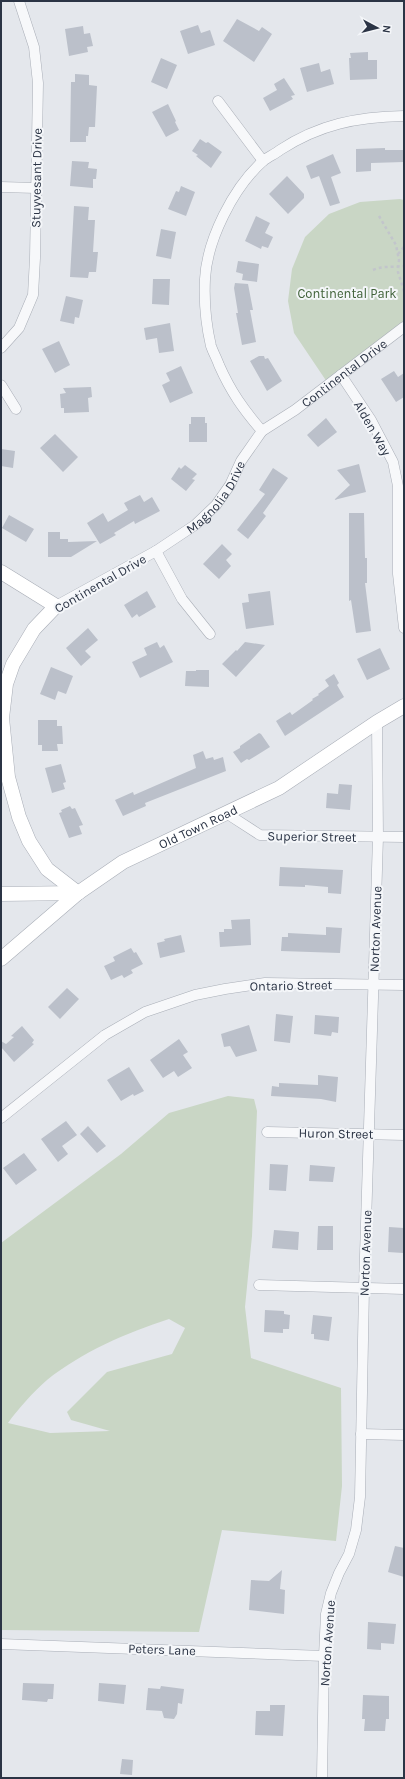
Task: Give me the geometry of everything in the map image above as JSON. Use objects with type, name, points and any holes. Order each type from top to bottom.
[{"type":"main road","points":[[1,572],[56,606]]},
{"type":"main road","name":"Continental Drive","points":[[56,606],[34,629],[13,664],[6,684],[2,718],[8,777],[19,816],[29,841],[46,869],[78,893]]},
{"type":"main road","name":"Old Town Road","points":[[1,959],[78,893],[123,862],[279,788],[377,722],[404,706]]},
{"type":"main road","points":[[1,894],[78,893]]},
{"type":"street","name":"Stuyvesant Drive","points":[[1,348],[19,328],[33,295],[35,258],[38,83],[34,47],[18,1]]},
{"type":"street","points":[[218,101],[263,161]]},
{"type":"street","points":[[262,431],[242,408],[226,382],[212,346],[207,317],[205,280],[209,252],[227,208],[241,186],[263,161],[294,141],[345,121],[372,116],[404,116]]},
{"type":"street","points":[[1,187],[36,188]]},
{"type":"street","name":"Continental Drive","points":[[262,431],[295,410],[404,327]]},
{"type":"street","name":"Alden Way","points":[[341,375],[371,420],[393,462],[398,486],[398,574],[404,628]]},
{"type":"street","points":[[1,385],[16,408]]},
{"type":"street","name":"Magnolia Drive","points":[[156,551],[195,526],[216,505],[230,485],[241,461],[262,431]]},
{"type":"street","points":[[156,551],[182,599],[210,634]]},
{"type":"street","name":"Continental Drive","points":[[56,606],[156,551]]},
{"type":"street","name":"Norton Avenue","points":[[322,1778],[326,1614],[331,1593],[349,1554],[356,1530],[360,1497],[364,1288],[378,837],[377,722]]},
{"type":"street","name":"Superior Street","points":[[226,813],[260,835],[404,837]]},
{"type":"street","name":"Ontario Street","points":[[1,1118],[105,1035],[145,1012],[196,995],[265,983],[404,985]]},
{"type":"street","name":"Huron Street","points":[[267,1132],[404,1135]]},
{"type":"street","points":[[259,1285],[404,1289]]},
{"type":"street","points":[[361,1434],[404,1435]]},
{"type":"street","name":"Peters Lane","points":[[1,1644],[324,1656]]},
{"type":"path","points":[[379,216],[396,245],[398,254],[398,272],[404,291]]},
{"type":"path","points":[[398,254],[404,246]]},
{"type":"path","points":[[374,270],[384,266],[396,269],[404,266]]},
{"type":"green space","name":"Continental Park","points":[[404,200],[404,321],[327,382],[294,333],[288,301],[292,269],[305,237],[329,214],[360,202]]},
{"type":"green space","points":[[228,1096],[254,1099],[257,1111],[252,1236],[245,1307],[251,1358],[341,1388],[342,1486],[336,1541],[222,1530],[199,1632],[1,1630],[1,1243],[121,1154],[169,1113]],"holes":[[[169,1319],[185,1328],[172,1354],[107,1372],[67,1412],[71,1420],[110,1431],[50,1433],[8,1423],[26,1400],[47,1380],[90,1352],[137,1330]]]},
{"type":"building","points":[[237,19],[259,31],[262,27],[272,34],[254,62],[223,41]]},
{"type":"building","points":[[198,25],[201,33],[210,30],[215,45],[188,54],[180,31]]},
{"type":"building","points":[[83,26],[84,34],[90,33],[93,46],[87,47],[88,52],[69,56],[65,29]]},
{"type":"building","points":[[368,52],[368,60],[377,60],[377,79],[350,80],[350,53]]},
{"type":"building","points":[[161,58],[177,65],[167,89],[151,82]]},
{"type":"building","points":[[319,63],[321,72],[330,69],[334,84],[307,92],[300,68]]},
{"type":"building","points":[[75,74],[89,75],[89,85],[97,86],[95,127],[89,127],[86,142],[70,142],[71,82],[75,82]]},
{"type":"building","points":[[284,78],[295,95],[291,96],[293,99],[270,111],[263,98],[277,90],[274,84]]},
{"type":"building","points":[[168,104],[179,130],[166,137],[152,112]]},
{"type":"building","points":[[200,139],[206,143],[208,142],[222,152],[211,168],[192,151]]},
{"type":"building","points":[[385,148],[385,150],[404,150],[404,162],[371,163],[371,171],[356,172],[356,149]]},
{"type":"building","points":[[333,154],[341,173],[331,177],[340,203],[330,206],[319,176],[311,179],[306,166]]},
{"type":"building","points":[[72,161],[89,162],[88,168],[97,169],[96,179],[93,179],[93,188],[70,186]]},
{"type":"building","points":[[287,176],[304,194],[304,198],[288,214],[269,194]]},
{"type":"building","points":[[181,186],[195,192],[186,216],[168,209],[176,191],[179,192]]},
{"type":"building","points":[[74,206],[89,207],[88,220],[95,220],[93,252],[98,252],[96,272],[89,272],[88,278],[70,277]]},
{"type":"building","points":[[256,216],[270,223],[265,233],[273,237],[268,248],[262,246],[261,249],[245,241]]},
{"type":"building","points":[[161,229],[176,232],[171,259],[156,256]]},
{"type":"building","points":[[238,261],[259,264],[257,282],[242,280],[243,274],[236,272]]},
{"type":"building","points":[[153,279],[170,279],[169,305],[152,304]]},
{"type":"building","points":[[235,283],[248,284],[253,310],[250,310],[256,342],[242,345],[236,313],[238,313],[234,288]]},
{"type":"building","points":[[66,296],[83,300],[79,318],[75,317],[74,324],[60,321]]},
{"type":"building","points":[[170,323],[174,351],[159,353],[157,338],[146,340],[144,328]]},
{"type":"building","points":[[59,341],[70,365],[55,373],[42,349]]},
{"type":"building","points":[[259,356],[264,356],[265,359],[268,358],[282,381],[267,391],[250,361]]},
{"type":"building","points":[[181,366],[193,393],[170,403],[162,385],[170,381],[166,373]]},
{"type":"building","points":[[394,371],[398,377],[404,373],[404,397],[396,402],[381,379]]},
{"type":"building","points":[[91,387],[92,397],[88,398],[89,412],[64,413],[64,408],[61,408],[60,394],[66,393],[63,388]]},
{"type":"building","points":[[191,417],[205,417],[205,423],[207,423],[207,442],[189,442],[189,424],[191,424]]},
{"type":"building","points":[[326,418],[337,432],[318,447],[307,435]]},
{"type":"building","points":[[55,434],[78,457],[63,472],[40,448]]},
{"type":"building","points":[[1,449],[15,451],[13,468],[1,466]]},
{"type":"building","points":[[359,464],[366,492],[334,500],[350,485],[337,470]]},
{"type":"building","points":[[185,465],[197,474],[192,479],[195,480],[186,491],[171,479],[179,467],[181,469]]},
{"type":"building","points":[[273,468],[288,478],[263,513],[266,516],[248,539],[237,530],[265,494],[259,490]]},
{"type":"building","points":[[140,495],[144,502],[152,497],[160,511],[135,524],[134,521],[114,533],[116,535],[100,544],[87,523],[103,513],[108,522],[128,510],[124,503]]},
{"type":"building","points":[[349,513],[364,513],[365,558],[367,558],[367,583],[365,583],[371,631],[356,633],[351,600],[349,601]]},
{"type":"building","points":[[9,515],[34,529],[26,542],[2,528]]},
{"type":"building","points":[[48,532],[60,532],[60,539],[68,539],[68,542],[97,541],[71,557],[48,557]]},
{"type":"building","points":[[222,544],[232,554],[226,560],[231,566],[219,579],[203,564]]},
{"type":"building","points":[[147,591],[156,607],[139,617],[137,614],[132,618],[124,605]]},
{"type":"building","points":[[270,591],[274,625],[246,629],[242,603],[249,602],[248,594]]},
{"type":"building","points":[[88,628],[98,640],[85,651],[91,657],[81,666],[66,648]]},
{"type":"building","points":[[157,642],[160,648],[164,645],[173,662],[140,678],[132,662],[147,655],[144,648]]},
{"type":"building","points":[[245,642],[265,645],[236,677],[222,664]]},
{"type":"building","points":[[380,648],[390,669],[367,680],[357,659]]},
{"type":"building","points":[[51,667],[73,676],[66,694],[58,691],[55,700],[40,694]]},
{"type":"building","points":[[209,670],[209,687],[185,686],[186,671]]},
{"type":"building","points":[[334,674],[339,683],[337,685],[344,697],[285,736],[276,721],[290,712],[292,715],[313,700],[312,699],[329,686],[325,680]]},
{"type":"building","points":[[38,720],[57,720],[57,726],[62,726],[63,744],[57,744],[58,751],[42,751],[42,745],[38,745]]},
{"type":"building","points":[[259,733],[270,747],[249,760],[247,759],[241,763],[233,752]]},
{"type":"building","points":[[203,751],[206,759],[213,757],[214,760],[223,757],[226,771],[145,803],[146,806],[123,816],[115,800],[133,792],[134,795],[196,768],[193,755]]},
{"type":"building","points":[[61,764],[66,782],[63,783],[65,789],[52,793],[45,768]]},
{"type":"building","points":[[339,784],[352,785],[350,810],[326,808],[327,793],[338,794]]},
{"type":"building","points":[[70,806],[72,809],[75,808],[83,825],[79,826],[82,834],[69,838],[59,813],[62,812],[61,810]]},
{"type":"building","points":[[280,867],[343,870],[341,894],[328,893],[328,887],[305,885],[305,887],[279,886]]},
{"type":"building","points":[[250,919],[251,945],[220,947],[219,932],[224,932],[224,929],[232,929],[231,920]]},
{"type":"building","points":[[326,927],[342,928],[340,953],[281,951],[282,937],[288,937],[288,933],[326,935]]},
{"type":"building","points":[[181,935],[185,952],[160,958],[157,943],[165,941],[164,939]]},
{"type":"building","points":[[131,948],[134,953],[136,952],[143,964],[131,970],[133,973],[124,978],[122,975],[111,980],[104,966],[115,961],[113,957]]},
{"type":"building","points":[[67,988],[79,999],[60,1019],[48,1007]]},
{"type":"building","points":[[276,1014],[293,1016],[290,1043],[274,1041]]},
{"type":"building","points":[[315,1015],[339,1017],[338,1033],[332,1032],[331,1036],[314,1034]]},
{"type":"building","points":[[249,1025],[257,1051],[236,1057],[230,1046],[224,1047],[221,1034]]},
{"type":"building","points":[[22,1026],[34,1040],[32,1043],[34,1044],[14,1062],[1,1047],[1,1041],[6,1044],[14,1037],[11,1036]]},
{"type":"building","points":[[179,1039],[188,1052],[183,1055],[192,1068],[178,1077],[174,1071],[163,1078],[150,1060]]},
{"type":"building","points":[[129,1067],[144,1091],[134,1096],[133,1094],[121,1101],[107,1080]]},
{"type":"building","points":[[318,1075],[338,1077],[336,1102],[321,1099],[271,1096],[272,1086],[279,1087],[279,1083],[318,1085]]},
{"type":"building","points":[[66,1121],[77,1135],[62,1146],[68,1154],[58,1162],[41,1139]]},
{"type":"building","points":[[88,1126],[106,1146],[97,1153],[80,1134]]},
{"type":"building","points":[[24,1153],[37,1170],[16,1185],[3,1168]]},
{"type":"building","points":[[270,1164],[288,1165],[286,1191],[269,1190]]},
{"type":"building","points":[[310,1165],[335,1167],[333,1182],[309,1181]]},
{"type":"building","points":[[318,1226],[333,1226],[333,1250],[317,1250]]},
{"type":"building","points":[[389,1227],[404,1228],[403,1253],[388,1252]]},
{"type":"building","points":[[274,1230],[299,1232],[298,1250],[272,1248]]},
{"type":"building","points":[[265,1310],[284,1311],[284,1314],[290,1315],[289,1329],[283,1329],[283,1333],[264,1332]]},
{"type":"building","points":[[313,1315],[332,1317],[329,1341],[314,1339],[314,1334],[311,1334]]},
{"type":"building","points":[[395,1546],[404,1548],[404,1577],[388,1572]]},
{"type":"building","points":[[282,1570],[280,1589],[285,1590],[284,1614],[249,1610],[251,1580],[269,1581]]},
{"type":"building","points":[[368,1622],[396,1624],[394,1644],[381,1643],[381,1650],[367,1649]]},
{"type":"building","points":[[23,1683],[54,1684],[53,1699],[48,1699],[47,1702],[22,1700]]},
{"type":"building","points":[[99,1683],[126,1685],[124,1704],[98,1701]]},
{"type":"building","points":[[161,1686],[184,1689],[182,1704],[178,1703],[177,1714],[174,1719],[164,1718],[162,1711],[146,1710],[148,1688],[160,1689]]},
{"type":"building","points":[[363,1695],[389,1696],[389,1719],[386,1719],[385,1731],[364,1731],[365,1719],[362,1719]]},
{"type":"building","points":[[270,1705],[285,1705],[283,1736],[255,1735],[256,1711],[270,1711]]},
{"type":"building","points":[[122,1759],[133,1760],[132,1775],[120,1774]]}]
